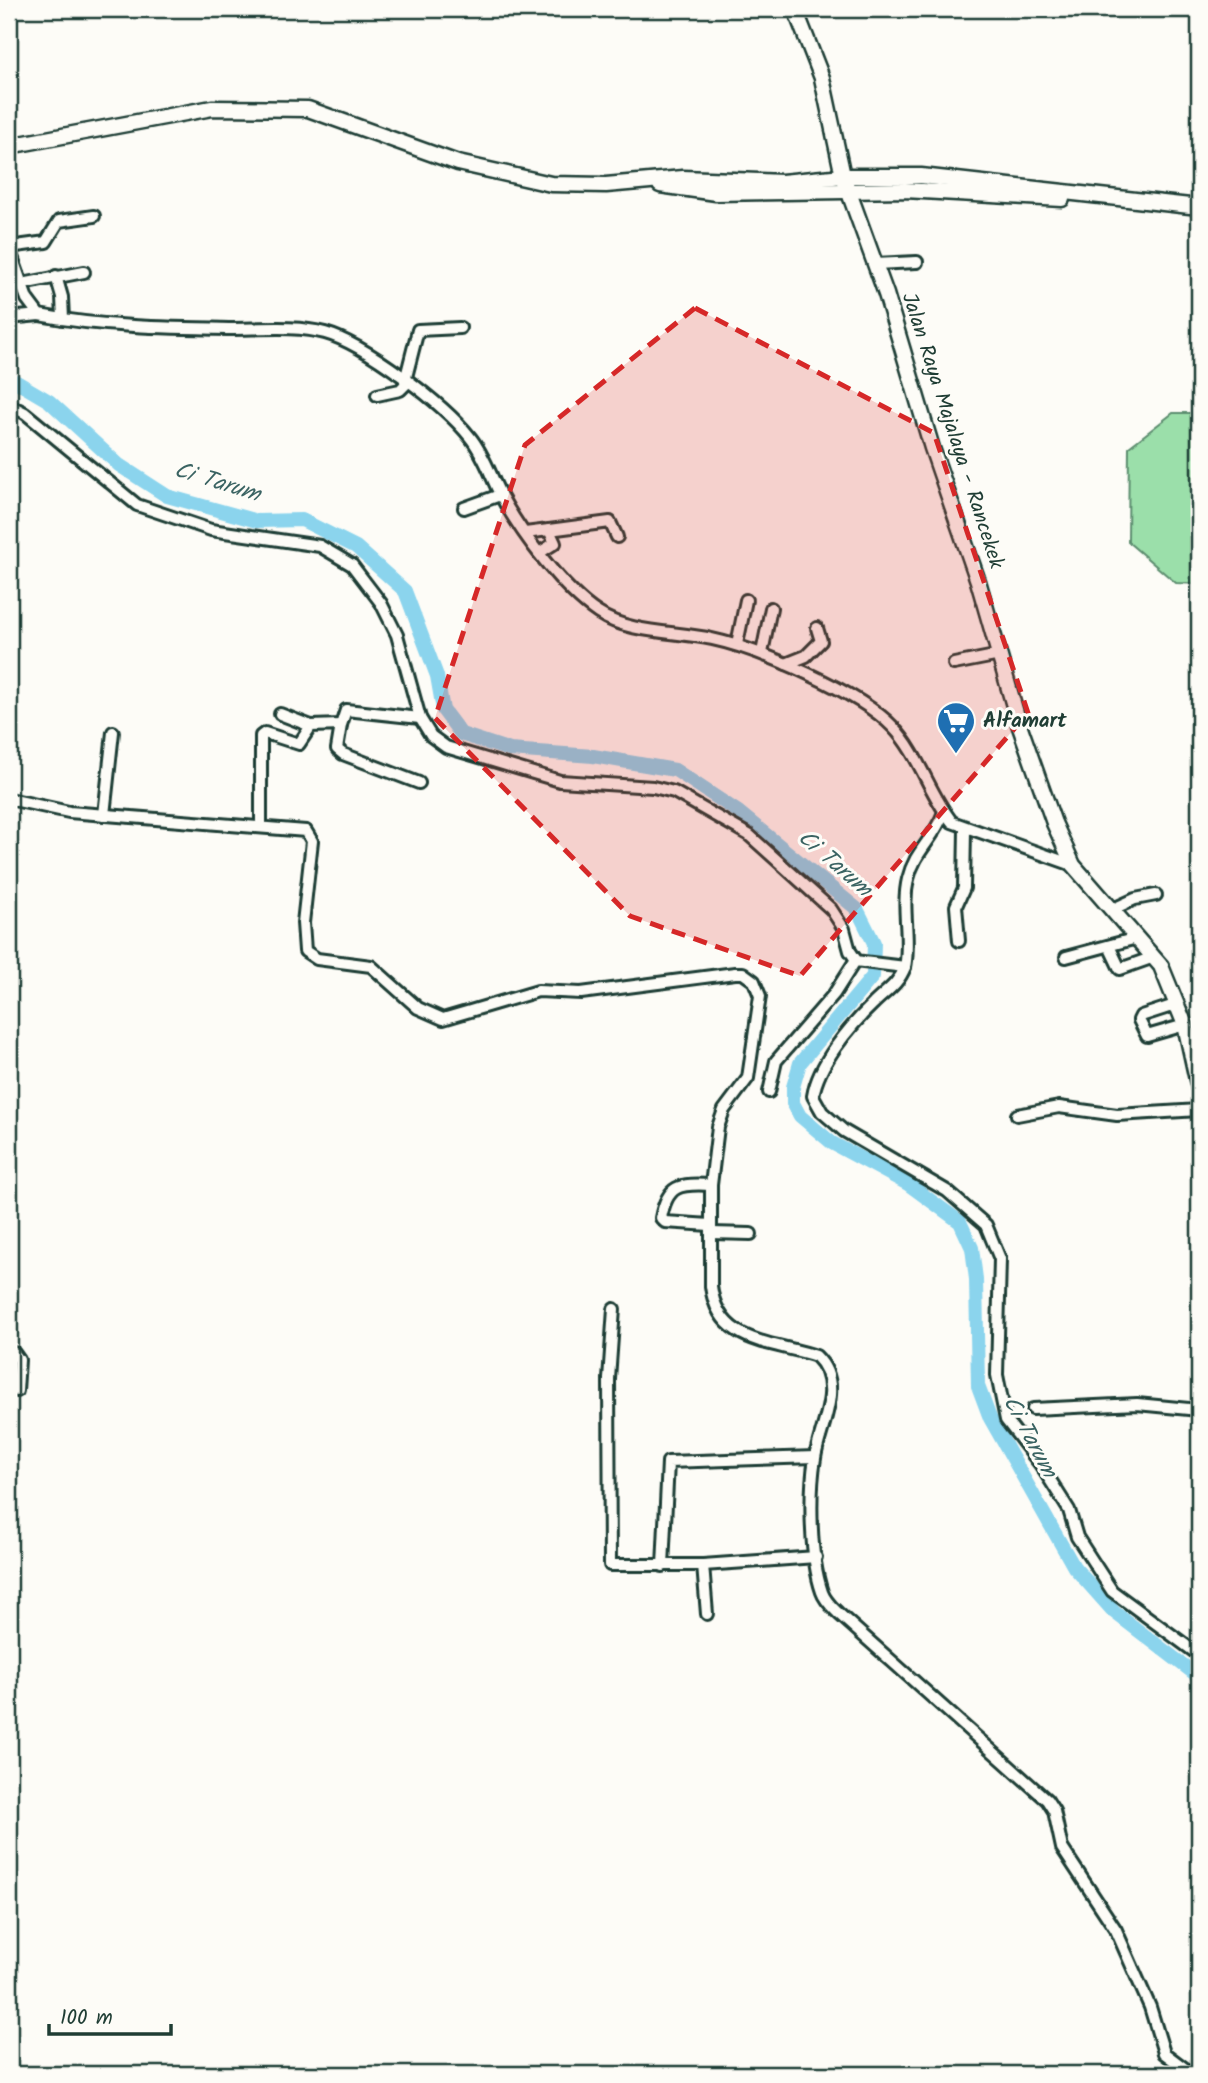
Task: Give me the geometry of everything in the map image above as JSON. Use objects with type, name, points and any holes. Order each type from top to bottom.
[{"type":"main road","name":"Jalan Raya Majalaya - Rancekek","points":[[795,9],[822,78],[843,176],[875,264],[1000,655],[1020,727],[1058,833],[1073,865],[1154,957],[1178,1004],[1199,1089]]},
{"type":"main road","points":[[9,146],[212,108],[308,109],[496,174],[551,184],[652,183],[683,178],[782,182],[843,176],[976,180],[1199,207]]},
{"type":"main road","points":[[652,183],[716,193],[957,192],[1070,200],[1199,215]]},
{"type":"street","points":[[39,315],[27,299],[22,284],[12,269],[9,248],[43,244],[48,241],[59,221],[94,216]]},
{"type":"street","points":[[875,264],[917,262]]},
{"type":"street","points":[[22,284],[84,272]]},
{"type":"street","points":[[56,276],[62,298],[63,319]]},
{"type":"street","points":[[9,318],[39,315],[179,328],[323,332],[364,351],[464,429],[500,495],[539,553],[592,608],[612,620],[737,644],[786,664],[868,707],[893,726],[918,762],[952,822],[965,829],[1073,865]]},
{"type":"street","points":[[377,395],[400,390],[406,382],[418,330],[460,328]]},
{"type":"street","points":[[9,405],[25,412],[137,505],[211,530],[320,546],[352,565],[381,603],[397,635],[420,718],[431,736],[446,747],[560,781],[653,787],[674,792],[749,835],[831,909],[844,929],[850,951],[858,960],[903,967]]},
{"type":"street","points":[[464,508],[500,495]]},
{"type":"street","points":[[525,533],[610,522],[617,537]]},
{"type":"street","points":[[539,553],[555,543],[550,530]]},
{"type":"street","points":[[737,644],[746,600]]},
{"type":"street","points":[[762,653],[771,608]]},
{"type":"street","points":[[786,664],[803,657],[821,641],[817,628]]},
{"type":"street","points":[[954,664],[1000,655]]},
{"type":"street","points":[[419,783],[343,754],[337,749],[346,710],[420,718]]},
{"type":"street","points":[[280,714],[311,726],[341,725]]},
{"type":"street","points":[[261,826],[261,736],[267,733],[299,744],[311,726]]},
{"type":"street","points":[[104,815],[113,732]]},
{"type":"street","points":[[9,799],[104,815],[306,831],[312,839],[303,923],[305,951],[317,958],[371,966],[418,1008],[436,1018],[457,1016],[538,991],[581,993],[735,973],[750,977],[758,987],[760,996],[750,1064],[744,1086],[724,1110],[718,1127],[711,1185],[712,1296],[722,1316],[758,1342],[811,1354],[821,1361],[829,1381],[831,1399],[815,1457],[811,1499],[822,1593],[828,1604],[936,1698],[1052,1807],[1062,1848],[1116,1930],[1150,2007],[1164,2053],[1192,2074]]},
{"type":"street","points":[[944,812],[935,836],[917,853],[909,878],[904,907],[903,967],[899,982],[871,1005],[823,1064],[813,1096],[822,1112],[844,1131],[947,1191],[986,1225],[1000,1259],[997,1375],[1006,1420],[1040,1464],[1069,1510],[1077,1538],[1112,1591],[1199,1655]]},
{"type":"street","points":[[959,941],[956,906],[964,888],[965,829]]},
{"type":"street","points":[[1113,909],[1156,895]]},
{"type":"street","points":[[1066,957],[1136,938]]},
{"type":"street","points":[[1109,946],[1121,969],[1154,957]]},
{"type":"street","points":[[769,1092],[776,1061],[834,994],[858,960]]},
{"type":"street","points":[[1178,1004],[1141,1016],[1139,1020],[1147,1036],[1185,1025]]},
{"type":"street","points":[[1017,1115],[1059,1107],[1117,1115],[1199,1110]]},
{"type":"street","points":[[711,1185],[687,1184],[676,1188],[664,1200],[661,1218],[665,1222],[751,1234]]},
{"type":"street","points":[[614,1309],[610,1379],[609,1563],[703,1566],[816,1557]]},
{"type":"street","points":[[9,1352],[14,1353],[19,1360],[17,1391]]},
{"type":"street","points":[[1033,1409],[1136,1404],[1199,1410]]},
{"type":"street","points":[[663,1566],[668,1462],[815,1457]]},
{"type":"street","points":[[703,1566],[707,1614]]},
{"type":"highlighted area","points":[[695,308],[934,433],[1028,713],[800,976],[630,916],[435,718],[525,445]]},
{"type":"green space","points":[[1173,413],[1199,413],[1199,584],[1176,583],[1128,542],[1129,447]]},
{"type":"waterway","name":"Ci Tarum","points":[[9,381],[15,381],[49,401],[119,465],[167,496],[257,521],[302,520],[356,547],[405,591],[437,676],[443,710],[461,734],[510,750],[593,756],[675,770],[737,811],[857,909],[874,943],[873,976],[800,1063],[793,1087],[793,1103],[800,1116],[832,1143],[908,1184],[960,1222],[972,1248],[976,1279],[978,1386],[990,1418],[1074,1567],[1114,1612],[1199,1677]]},
{"type":"place","name":"Alfamart","points":[[956,755]]}]
